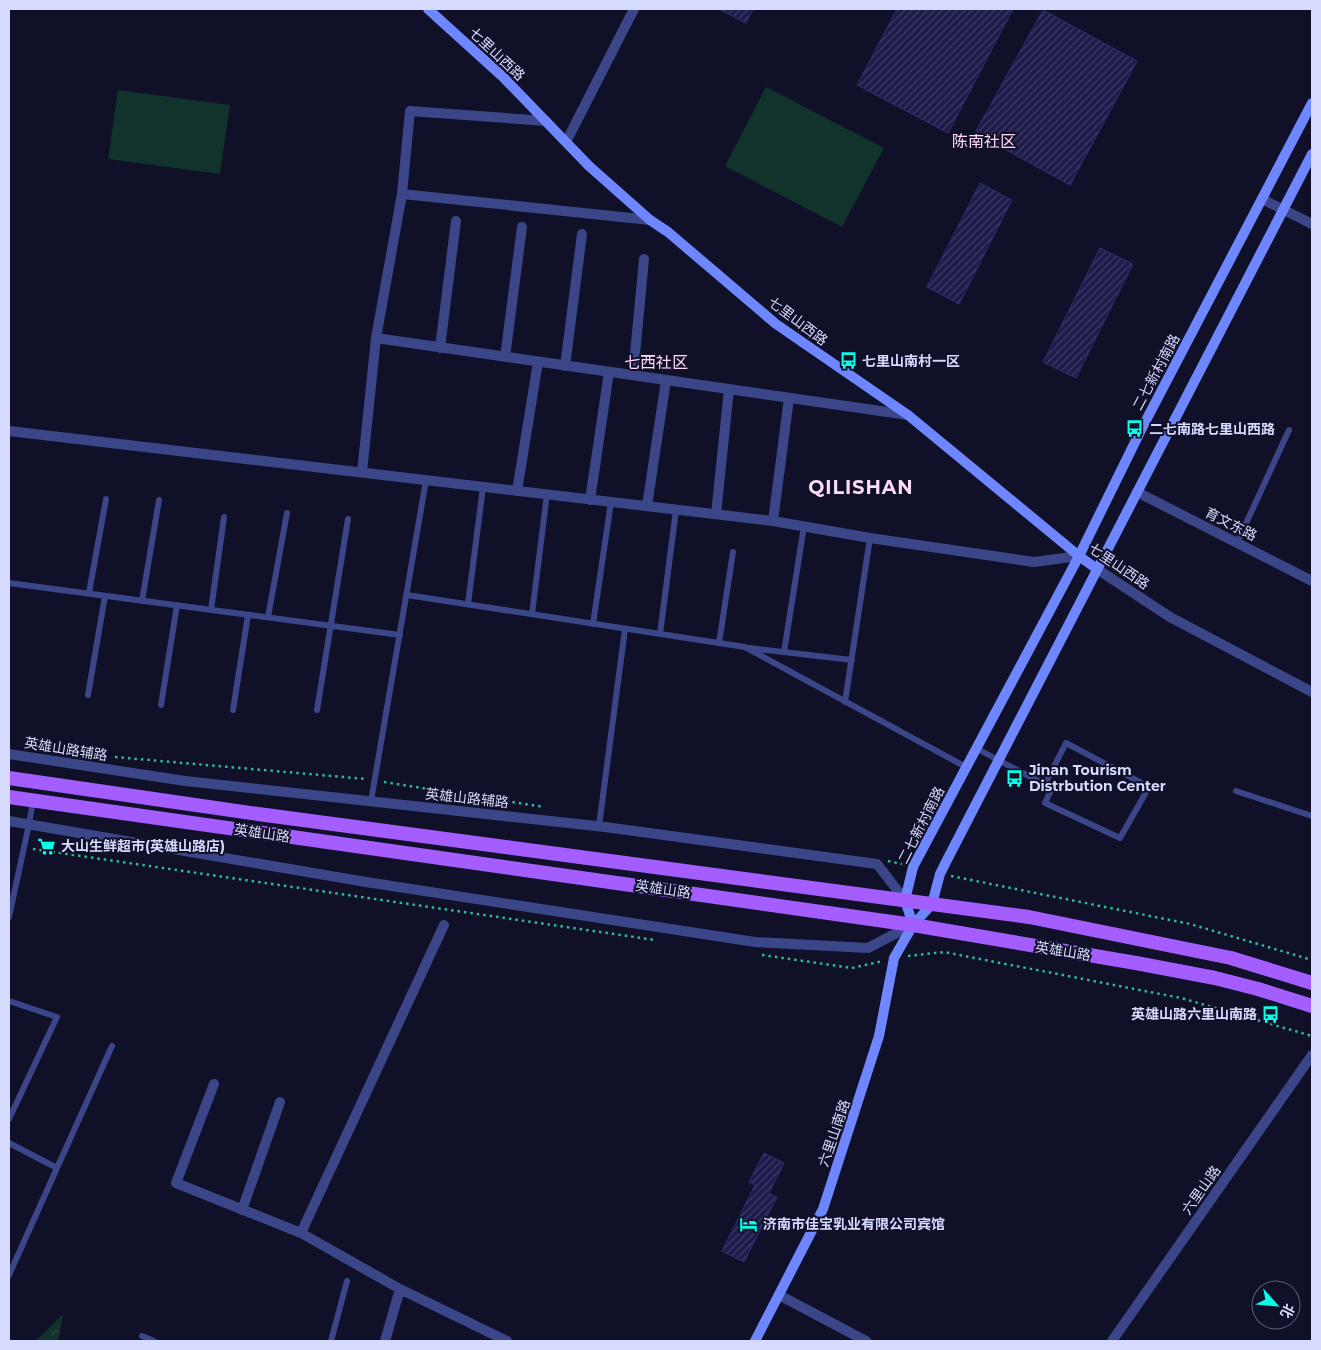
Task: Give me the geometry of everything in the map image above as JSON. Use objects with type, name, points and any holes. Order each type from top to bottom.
[{"type":"main road","name":"七里山西路","points":[[428,9],[503,77],[589,166],[650,220],[668,232],[776,324],[908,415],[1079,556],[1097,568]]},
{"type":"main road","name":"二七新村南路","points":[[912,925],[905,900],[913,867],[1079,556],[1147,419],[1312,103]]},
{"type":"main road","points":[[912,925],[932,904],[940,874],[1312,154]]},
{"type":"main road","name":"英雄山路","points":[[9,778],[258,814],[1029,917],[1231,958],[1312,983]]},
{"type":"main road","name":"英雄山路","points":[[9,797],[912,925],[1215,978],[1258,988],[1312,1006]]},
{"type":"main road","name":"六里山南路","points":[[755,1341],[823,1210],[879,1036],[894,958],[912,925]]},
{"type":"street","points":[[566,142],[634,9]]},
{"type":"street","points":[[362,472],[376,338],[402,194],[410,111],[546,121]]},
{"type":"street","points":[[402,194],[650,220]]},
{"type":"street","points":[[1262,199],[1312,224]]},
{"type":"street","points":[[440,348],[456,221]]},
{"type":"street","points":[[505,357],[522,227]]},
{"type":"street","points":[[565,366],[582,234]]},
{"type":"street","points":[[632,375],[644,259]]},
{"type":"street","points":[[376,338],[908,415]]},
{"type":"street","points":[[517,491],[538,362]]},
{"type":"street","points":[[590,500],[608,372]]},
{"type":"street","points":[[647,506],[666,380]]},
{"type":"street","points":[[716,514],[729,389]]},
{"type":"street","points":[[774,521],[789,398]]},
{"type":"street","points":[[9,430],[774,521],[870,538],[1034,562],[1079,556]]},
{"type":"street","name":"育文东路","points":[[1137,492],[1312,581]]},
{"type":"street","name":"七里山西路","points":[[1097,568],[1170,617],[1312,692]]},
{"type":"street","name":"英雄山路辅路","points":[[9,754],[185,781],[599,826],[877,864],[905,900]]},
{"type":"street","points":[[9,821],[366,882],[755,942],[868,948],[912,925]]},
{"type":"street","points":[[301,1233],[444,925]]},
{"type":"street","name":"六里山路","points":[[1112,1341],[1312,1055]]},
{"type":"street","points":[[214,1084],[176,1183],[301,1233],[400,1289],[507,1341]]},
{"type":"street","points":[[242,1210],[280,1102]]},
{"type":"street","points":[[386,1341],[400,1289]]},
{"type":"street","points":[[779,1296],[866,1341]]},
{"type":"lane","points":[[1237,543],[1289,430]]},
{"type":"lane","points":[[371,801],[426,480]]},
{"type":"lane","points":[[468,604],[483,487]]},
{"type":"lane","points":[[532,614],[547,494]]},
{"type":"lane","points":[[89,594],[106,499]]},
{"type":"lane","points":[[142,600],[159,500]]},
{"type":"lane","points":[[593,624],[611,502]]},
{"type":"lane","points":[[660,634],[676,510]]},
{"type":"lane","points":[[268,617],[287,513]]},
{"type":"lane","points":[[211,610],[224,517]]},
{"type":"lane","points":[[317,710],[348,520]]},
{"type":"lane","points":[[784,652],[804,526]]},
{"type":"lane","points":[[845,702],[870,538]]},
{"type":"lane","points":[[719,644],[733,552]]},
{"type":"lane","points":[[9,583],[400,635]]},
{"type":"lane","points":[[407,595],[719,644],[852,660]]},
{"type":"lane","points":[[88,695],[105,596]]},
{"type":"lane","points":[[161,705],[177,605]]},
{"type":"lane","points":[[233,710],[248,615]]},
{"type":"lane","points":[[599,826],[625,629]]},
{"type":"lane","points":[[745,647],[966,767]]},
{"type":"lane","points":[[976,748],[1052,788],[1045,803],[1120,838],[1149,787],[1066,743],[1045,784]]},
{"type":"lane","points":[[1236,791],[1312,816]]},
{"type":"lane","points":[[9,917],[33,801]]},
{"type":"lane","points":[[9,1001],[58,1017],[9,1119]]},
{"type":"lane","points":[[9,1275],[112,1046]]},
{"type":"lane","points":[[9,1143],[57,1168]]},
{"type":"lane","points":[[330,1341],[347,1281]]},
{"type":"lane","points":[[142,1336],[154,1341]]},
{"type":"green space","points":[[766,87],[884,148],[842,227],[725,166]]},
{"type":"green space","points":[[118,90],[230,105],[220,174],[108,159]]},
{"type":"green space","points":[[63,1314],[58,1341],[36,1341]]},
{"type":"building","points":[[719,9],[753,9],[746,23]]},
{"type":"building","points":[[897,9],[1013,9],[948,133],[857,85]]},
{"type":"building","points":[[1043,10],[1137,61],[1070,185],[975,133]]},
{"type":"building","points":[[980,183],[1012,200],[959,304],[927,287]]},
{"type":"building","points":[[1100,248],[1133,264],[1076,378],[1043,362]]},
{"type":"building","name":"济南市佳宝乳业有限公司宾馆","points":[[764,1153],[784,1163],[769,1193],[777,1197],[744,1262],[722,1251],[755,1185],[749,1182]]},
{"type":"place","name":"七里山南村一区","points":[[848,361]]},
{"type":"place","name":"二七南路七里山西路","points":[[1135,429]]},
{"type":"place","name":"Jinan Tourism Distrbution Center","points":[[1015,778]]},
{"type":"place","name":"大山生鲜超市(英雄山路店)","points":[[47,846]]},
{"type":"place","name":"英雄山路六里山南路","points":[[1271,1014]]},
{"type":"place","name":"济南市佳宝乳业有限公司宾馆","points":[[749,1224]]},
{"type":"district","name":"陈南社区","points":[[984,141]]},
{"type":"district","name":"七西社区","points":[[656,362]]},
{"type":"district","name":"QILISHAN","points":[[861,487]]}]
